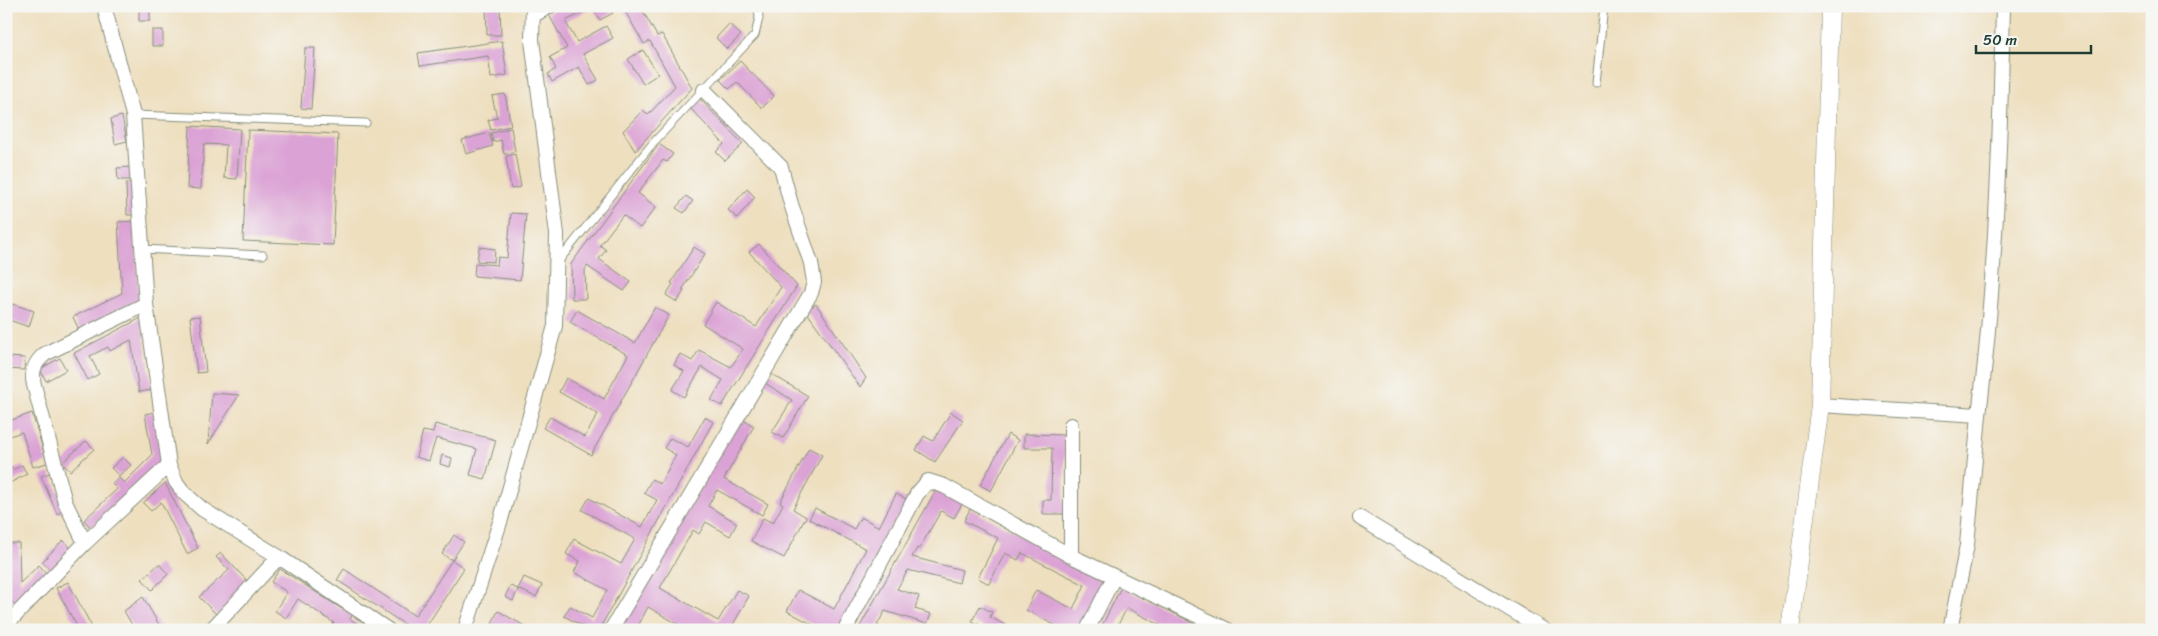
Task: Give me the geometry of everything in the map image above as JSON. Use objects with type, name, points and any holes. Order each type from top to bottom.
[{"type":"street","points":[[104,6],[133,115],[146,304],[169,465],[176,482],[184,493],[202,509],[279,557],[388,630]]},
{"type":"street","points":[[465,630],[501,519],[555,326],[557,234],[532,40],[534,11],[550,6]]},
{"type":"street","points":[[1790,630],[1820,405],[1830,6]]},
{"type":"street","points":[[1950,630],[1967,545],[1988,340],[1999,164],[2003,6]]},
{"type":"street","points":[[611,630],[811,293],[814,282],[811,263],[790,204],[781,167],[704,90]]},
{"type":"street","points":[[85,543],[65,502],[34,386],[32,376],[34,366],[45,354],[146,304]]},
{"type":"street","points":[[1820,405],[1979,415]]},
{"type":"street","points":[[1071,425],[1071,556]]},
{"type":"street","points":[[6,628],[10,621],[85,543],[169,465]]},
{"type":"street","points":[[845,630],[918,494],[928,481],[944,486],[1071,556],[1228,630]]},
{"type":"street","points":[[1360,518],[1544,630]]},
{"type":"street","points":[[211,630],[279,557]]},
{"type":"street","points":[[1087,630],[1114,577]]},
{"type":"lane","points":[[556,264],[652,144],[755,35],[759,18],[758,6]]},
{"type":"lane","points":[[1596,83],[1604,6]]},
{"type":"lane","points":[[133,115],[366,123]]},
{"type":"lane","points":[[142,249],[263,255]]},
{"type":"building","points":[[139,6],[150,6],[150,21],[139,21]]},
{"type":"building","points":[[486,6],[500,6],[501,35],[487,35]]},
{"type":"building","points":[[561,6],[609,6],[613,13],[600,20],[593,8],[565,21],[577,42],[606,26],[613,38],[583,54],[598,80],[589,85],[579,67],[552,82],[548,74],[556,69],[550,57],[567,48],[548,13]]},
{"type":"building","points":[[622,6],[640,6],[657,36],[662,34],[692,88],[635,151],[623,131],[643,110],[648,115],[675,86],[650,41],[644,44]]},
{"type":"building","points":[[729,24],[741,35],[727,49],[716,38]]},
{"type":"building","points":[[152,30],[163,30],[163,46],[152,46]]},
{"type":"building","points":[[502,41],[507,75],[491,78],[488,56],[420,66],[418,53]]},
{"type":"building","points":[[305,48],[315,48],[311,109],[301,108]]},
{"type":"building","points":[[643,50],[658,74],[643,84],[628,59]]},
{"type":"building","points":[[740,61],[774,96],[762,108],[737,82],[729,89],[720,80]]},
{"type":"building","points":[[505,94],[511,126],[491,130],[488,120],[497,118],[492,96]]},
{"type":"building","points":[[700,99],[743,144],[725,161],[716,152],[724,144],[690,108]]},
{"type":"building","points":[[122,116],[127,141],[115,144],[111,119]]},
{"type":"building","points":[[190,126],[240,129],[237,179],[224,178],[226,145],[204,144],[201,189],[187,188]]},
{"type":"building","points":[[511,128],[515,151],[504,154],[501,140],[493,142],[491,133]]},
{"type":"building","points":[[248,130],[338,134],[333,245],[243,241]]},
{"type":"building","points":[[489,133],[493,146],[466,154],[462,140]]},
{"type":"building","points":[[659,144],[673,154],[667,162],[663,160],[638,193],[656,207],[640,228],[623,215],[600,245],[606,250],[599,259],[631,282],[624,291],[587,266],[585,270],[586,299],[572,299],[571,264]]},
{"type":"building","points":[[515,154],[521,187],[511,189],[506,156]]},
{"type":"building","points":[[131,167],[132,180],[118,180],[117,168]]},
{"type":"building","points":[[126,183],[132,183],[134,215],[127,215]]},
{"type":"building","points":[[747,189],[755,197],[737,218],[728,210]]},
{"type":"building","points":[[686,196],[693,201],[684,213],[676,208]]},
{"type":"building","points":[[511,213],[526,214],[520,280],[474,276],[475,263],[497,265],[498,257],[507,258]]},
{"type":"building","points":[[135,221],[139,300],[79,330],[73,317],[122,293],[118,222]]},
{"type":"building","points":[[759,244],[797,286],[722,406],[711,400],[723,380],[702,367],[684,397],[672,390],[684,371],[674,365],[680,354],[692,361],[699,350],[731,367],[743,349],[703,324],[716,302],[756,327],[781,287],[749,252]]},
{"type":"building","points":[[479,247],[495,249],[494,262],[477,261]]},
{"type":"building","points":[[694,247],[705,254],[682,290],[684,291],[677,302],[666,295],[673,284],[671,283]]},
{"type":"building","points":[[6,302],[34,311],[29,327],[6,319]]},
{"type":"building","points":[[816,304],[866,378],[860,387],[806,311]]},
{"type":"building","points":[[655,307],[669,315],[591,455],[543,428],[550,417],[585,437],[598,414],[559,392],[566,378],[604,399],[628,355],[570,322],[577,310],[635,343]]},
{"type":"building","points":[[200,316],[206,372],[197,373],[190,317]]},
{"type":"building","points":[[141,318],[152,390],[139,392],[131,340],[110,351],[108,347],[90,356],[99,374],[88,380],[74,353]]},
{"type":"building","points":[[6,357],[25,358],[24,370],[6,369]]},
{"type":"building","points":[[60,358],[66,370],[46,381],[40,369]]},
{"type":"building","points":[[768,372],[808,396],[783,438],[772,432],[792,400],[762,381]]},
{"type":"building","points":[[212,393],[239,395],[208,444]]},
{"type":"building","points":[[155,412],[162,461],[91,528],[84,520],[117,489],[112,484],[119,478],[124,483],[152,455],[145,414]]},
{"type":"building","points":[[951,412],[963,420],[935,462],[916,450],[924,436],[933,441]]},
{"type":"building","points":[[32,413],[47,463],[33,467],[22,432],[6,437],[6,422]]},
{"type":"building","points":[[705,417],[713,422],[599,630],[585,630],[586,628],[564,616],[570,606],[592,618],[607,590],[574,572],[580,561],[566,554],[574,539],[621,564],[635,539],[582,510],[589,498],[642,527],[657,500],[644,493],[652,479],[660,484],[676,455],[664,448],[670,438],[688,447]]},
{"type":"building","points":[[740,418],[754,426],[724,479],[768,504],[762,515],[717,490],[708,506],[737,523],[730,536],[706,522],[699,534],[693,530],[660,588],[718,621],[737,590],[749,596],[730,630],[688,630],[648,607],[638,626],[645,630],[618,630]]},
{"type":"building","points":[[435,424],[496,440],[485,479],[470,475],[477,449],[436,438],[429,461],[416,457],[423,431],[433,433]]},
{"type":"building","points":[[1008,434],[1018,440],[991,491],[980,485]]},
{"type":"building","points":[[1024,434],[1065,435],[1064,514],[1043,514],[1043,500],[1051,500],[1052,448],[1024,448]]},
{"type":"building","points":[[86,441],[94,449],[70,471],[62,463]]},
{"type":"building","points":[[809,448],[822,455],[793,509],[806,517],[784,558],[751,541],[763,518],[773,523],[783,504],[780,502]]},
{"type":"building","points":[[442,455],[452,458],[450,467],[440,464]]},
{"type":"building","points":[[123,457],[131,465],[119,476],[111,468]]},
{"type":"building","points":[[22,465],[27,474],[6,485],[6,469],[11,466],[13,470]]},
{"type":"building","points":[[50,473],[66,510],[57,514],[41,476]]},
{"type":"building","points":[[165,483],[198,548],[187,554],[161,502],[151,511],[143,503]]},
{"type":"building","points":[[937,488],[963,502],[954,518],[941,511],[919,549],[917,548],[912,557],[962,570],[959,583],[908,570],[897,589],[919,596],[915,609],[931,614],[927,624],[885,611],[877,625],[886,630],[858,630]]},
{"type":"building","points":[[896,494],[908,500],[839,630],[823,630],[787,611],[798,590],[834,609],[866,549],[809,519],[815,508],[854,529],[861,517],[879,527]]},
{"type":"building","points":[[970,509],[1106,578],[1079,630],[1064,630],[1026,610],[1036,590],[1073,609],[1085,585],[1022,553],[1018,560],[1005,553],[989,584],[978,578],[998,538],[964,521]]},
{"type":"building","points":[[454,535],[464,542],[452,560],[442,554]]},
{"type":"building","points":[[63,540],[72,549],[51,570],[42,562]]},
{"type":"building","points":[[6,543],[19,543],[20,583],[39,565],[48,575],[16,606],[7,596]]},
{"type":"building","points":[[221,553],[250,584],[217,615],[199,597],[229,570],[216,557]]},
{"type":"building","points":[[452,560],[464,568],[424,630],[413,630],[337,580],[344,569],[415,616]]},
{"type":"building","points":[[159,564],[168,574],[152,590],[142,579]]},
{"type":"building","points":[[280,569],[342,609],[353,614],[350,619],[367,630],[340,630],[332,625],[334,623],[298,599],[286,618],[275,611],[287,592],[271,582]]},
{"type":"building","points":[[524,577],[542,585],[536,597],[518,589]]},
{"type":"building","points":[[68,582],[92,627],[87,630],[79,630],[56,588]]},
{"type":"building","points":[[510,586],[518,589],[513,601],[505,597]]},
{"type":"building","points":[[1121,587],[1206,630],[1160,630],[1162,626],[1127,608],[1115,630],[1100,630]]},
{"type":"building","points":[[143,597],[162,630],[135,630],[124,611]]},
{"type":"building","points":[[980,606],[992,612],[990,617],[1015,630],[989,630],[972,621]]},
{"type":"building","points":[[498,611],[532,630],[504,630],[492,623]]}]
